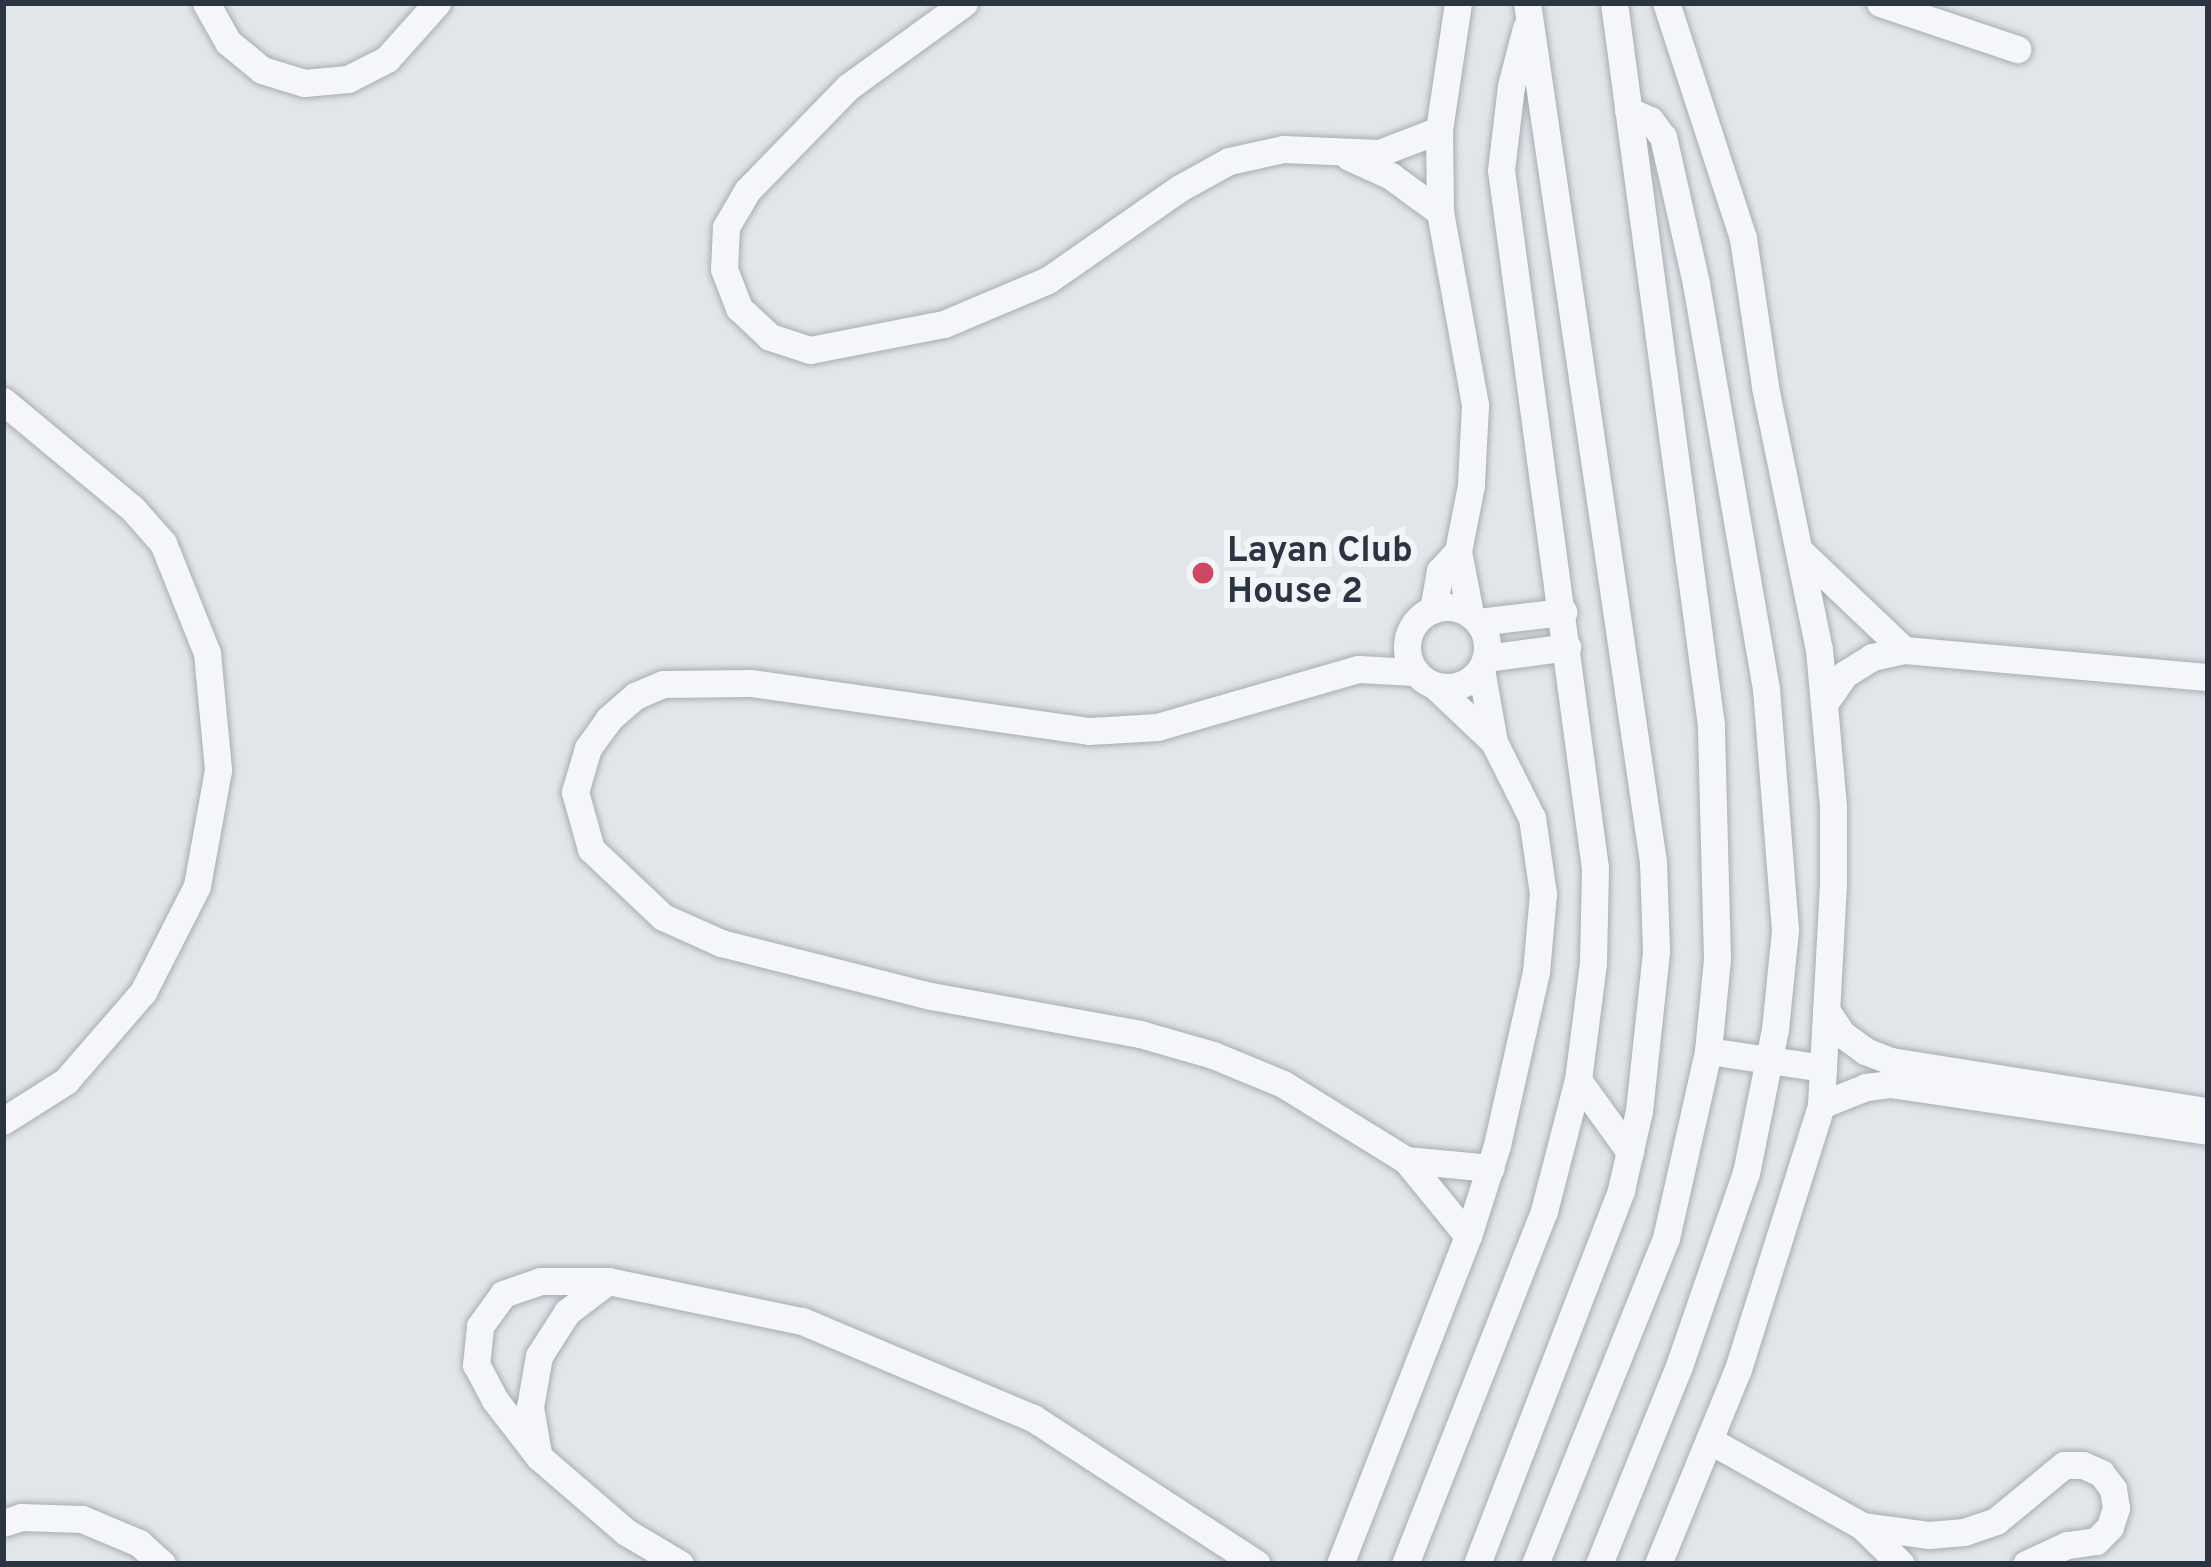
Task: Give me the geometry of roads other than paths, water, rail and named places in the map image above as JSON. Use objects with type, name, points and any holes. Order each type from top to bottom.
[{"type":"street","points":[[206,3],[228,42],[262,70],[304,82],[348,79],[387,59],[437,3]]},
{"type":"street","points":[[964,3],[848,87],[747,191],[726,227],[724,269],[739,308],[770,337],[810,350],[944,323],[1048,280],[1180,188],[1228,161],[1283,149],[1339,153],[1398,149],[1439,130]]},
{"type":"street","points":[[1458,3],[1439,130],[1440,212],[1474,405],[1471,485],[1458,551],[1435,583],[1432,610],[1409,634],[1358,669],[1157,727],[1089,730],[750,683],[664,684],[635,696],[609,719],[588,748],[575,793],[591,849],[622,884],[682,926],[721,943],[931,996],[1140,1034],[1213,1055],[1283,1084],[1406,1160],[1468,1236]]},
{"type":"street","points":[[1534,1562],[1666,1238],[1708,1051],[1719,895],[1711,724],[1614,3]]},
{"type":"street","points":[[1658,1564],[1738,1369],[1821,1106],[1833,806],[1826,700],[1801,551],[1765,386],[1743,238],[1666,3]]},
{"type":"street","points":[[1880,3],[2017,49]]},
{"type":"street","points":[[1405,1564],[1544,1210],[1578,1080],[1593,963],[1595,868],[1501,170],[1510,86],[1528,11]]},
{"type":"street","points":[[1485,1557],[1596,1267],[1630,1152],[1651,1031],[1653,862],[1528,11]]},
{"type":"street","points":[[1600,1564],[1679,1366],[1738,1195],[1775,1029],[1784,880],[1766,689],[1696,283],[1666,145],[1650,120],[1628,110]]},
{"type":"street","points":[[1339,153],[1391,176],[1440,212]]},
{"type":"street","points":[[3,401],[133,508],[163,544],[207,653],[218,770],[196,886],[143,992],[66,1081],[3,1121]]},
{"type":"street","points":[[1340,1564],[1468,1236],[1490,1168],[1536,972],[1543,894],[1532,818],[1494,742],[1484,664],[1458,551]]},
{"type":"street","points":[[1801,551],[1904,650]]},
{"type":"street","points":[[1432,610],[1452,607],[1474,618],[1563,612]]},
{"type":"street","points":[[1409,634],[1408,660],[1494,742]]},
{"type":"street","points":[[1358,669],[1461,686],[1484,664],[1567,647]]},
{"type":"street","points":[[1826,700],[1845,674],[1872,657],[1904,650],[2207,677]]},
{"type":"street","points":[[1775,1029],[1826,1022],[1907,1075],[2208,1131]]},
{"type":"street","points":[[1708,1051],[1769,1064],[1823,1068]]},
{"type":"street","points":[[1821,1106],[1907,1075],[2208,1111]]},
{"type":"street","points":[[1578,1080],[1630,1152]]},
{"type":"street","points":[[1406,1160],[1490,1168]]},
{"type":"street","points":[[680,1564],[626,1532],[539,1457],[476,1365],[479,1326],[503,1294],[540,1280],[608,1281],[802,1322],[1033,1418],[1257,1564]]},
{"type":"street","points":[[539,1457],[530,1407],[539,1356],[566,1312],[608,1281]]},
{"type":"street","points":[[1709,1440],[1862,1526],[1901,1564]]},
{"type":"street","points":[[1862,1526],[1929,1535],[1964,1532],[1996,1521],[2064,1465],[2084,1465],[2101,1473],[2113,1489],[2116,1508],[2110,1527],[2096,1541],[2067,1545],[2026,1564]]},
{"type":"street","points":[[3,1522],[21,1517],[82,1520],[140,1543],[162,1564]]},
{"type":"place","name":"Layan Club House 2","points":[[1203,573]]}]
